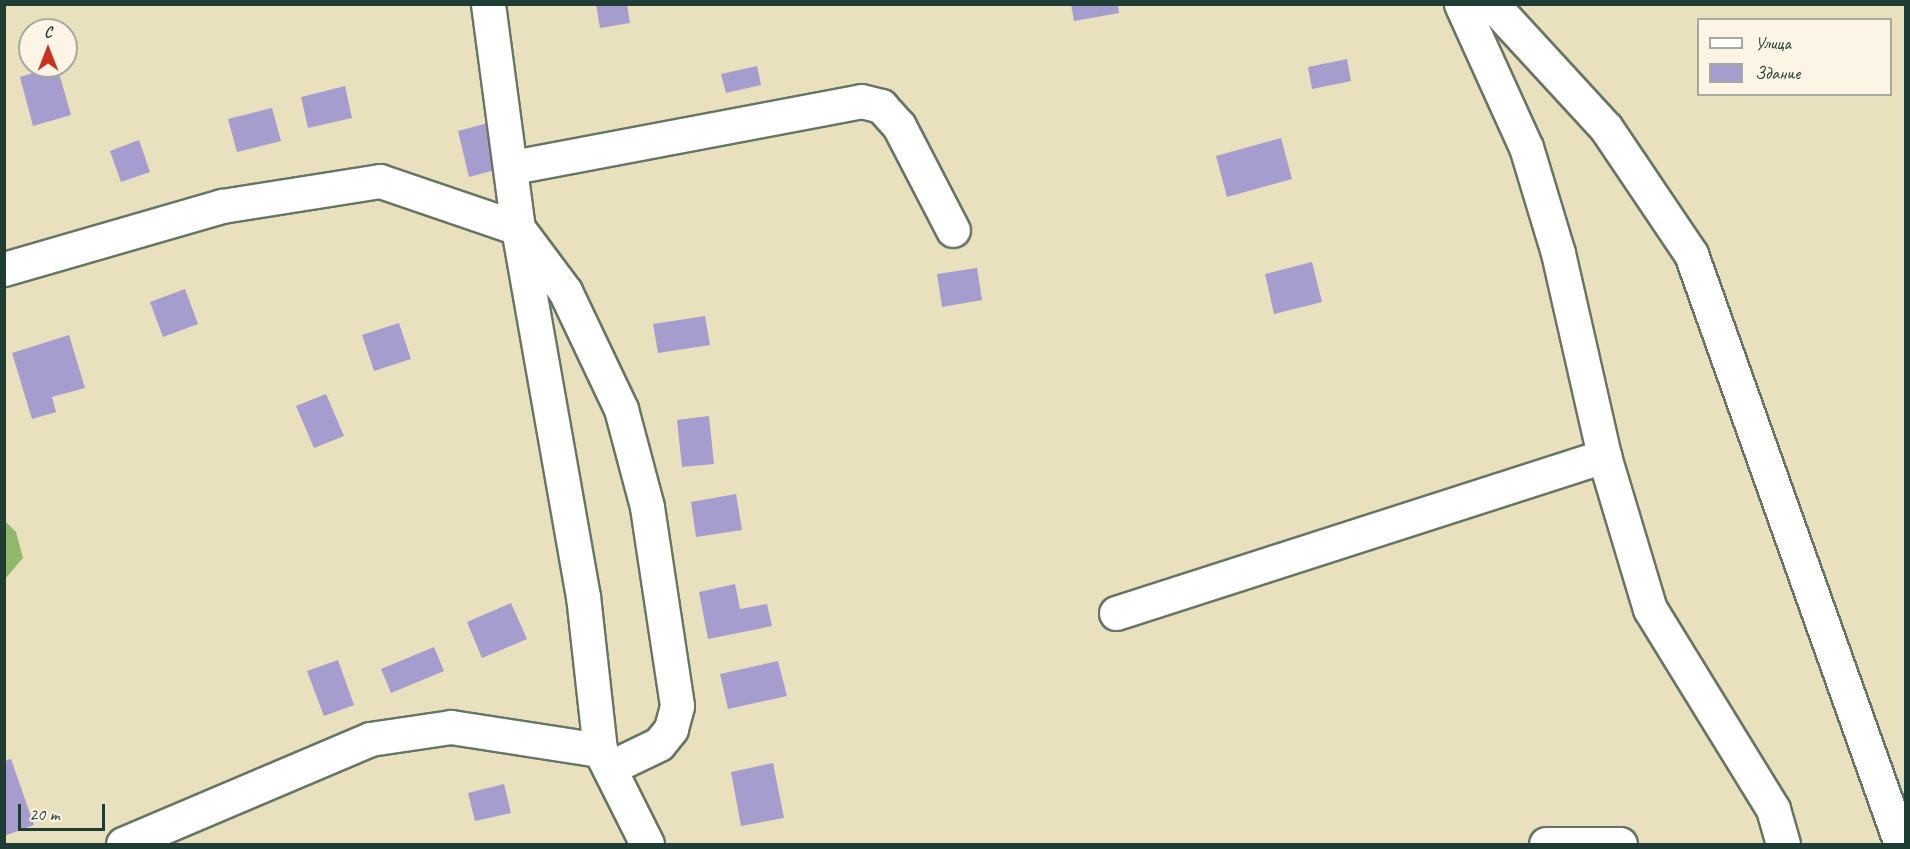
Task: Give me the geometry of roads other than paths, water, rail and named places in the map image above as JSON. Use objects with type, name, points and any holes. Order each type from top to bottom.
[{"type":"street","points":[[488,4],[513,167],[518,228],[582,596],[604,759],[647,844]]},
{"type":"street","points":[[1461,4],[1526,147],[1558,253],[1604,456],[1650,609],[1773,809],[1783,844]]},
{"type":"street","points":[[1492,4],[1606,128],[1691,254],[1901,844]]},
{"type":"street","points":[[513,167],[861,101],[881,106],[899,126],[953,230]]},
{"type":"street","points":[[4,270],[222,206],[380,181],[518,228],[565,291],[621,409],[649,518],[677,706],[671,729],[659,744],[604,759],[451,727],[370,739],[123,844]]},
{"type":"street","points":[[1116,613],[1604,456]]},
{"type":"street","points":[[1546,844],[1620,844]]}]
